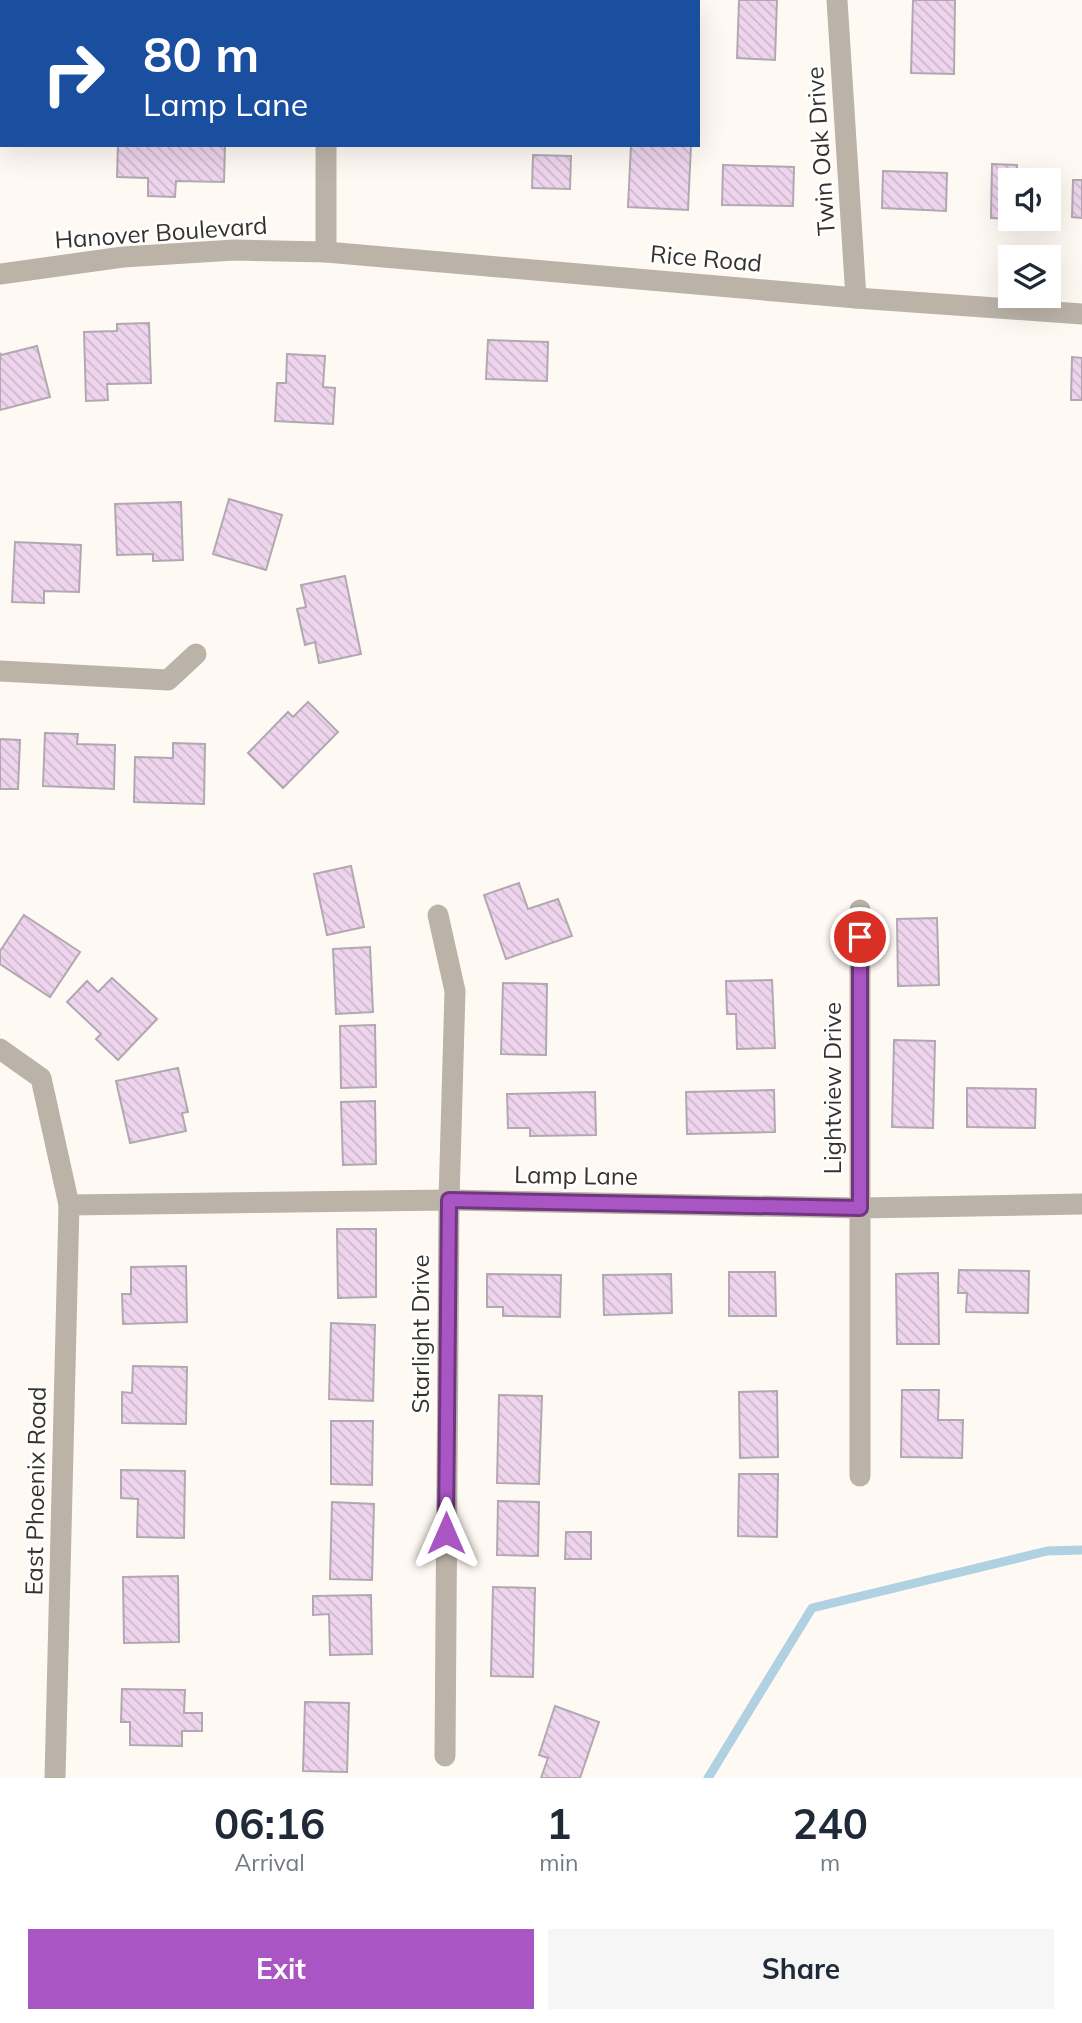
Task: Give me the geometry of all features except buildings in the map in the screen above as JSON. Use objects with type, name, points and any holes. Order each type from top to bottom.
[{"type":"street","name":"Twin Oak Drive","points":[[837,0],[856,298]]},
{"type":"street","points":[[326,147],[326,252]]},
{"type":"street","name":"Hanover Boulevard","points":[[0,274],[123,257],[234,250],[326,252]]},
{"type":"street","name":"Rice Road","points":[[326,252],[856,298],[1082,314]]},
{"type":"street","points":[[0,671],[168,680],[196,654]]},
{"type":"street","name":"Lightview Drive","points":[[860,911],[860,1476]]},
{"type":"street","name":"Starlight Drive","points":[[438,915],[455,991],[449,1200],[444,1756]]},
{"type":"street","name":"East Phoenix Road","points":[[0,1049],[41,1078],[69,1205],[55,1778]]},
{"type":"street","name":"Lamp Lane","points":[[69,1205],[449,1200],[860,1208],[1082,1203]]},
{"type":"waterway","points":[[708,1778],[812,1608],[1047,1551],[1082,1550]]},
{"type":"route","points":[[446,1533],[449,1200],[860,1208],[860,937]]}]
